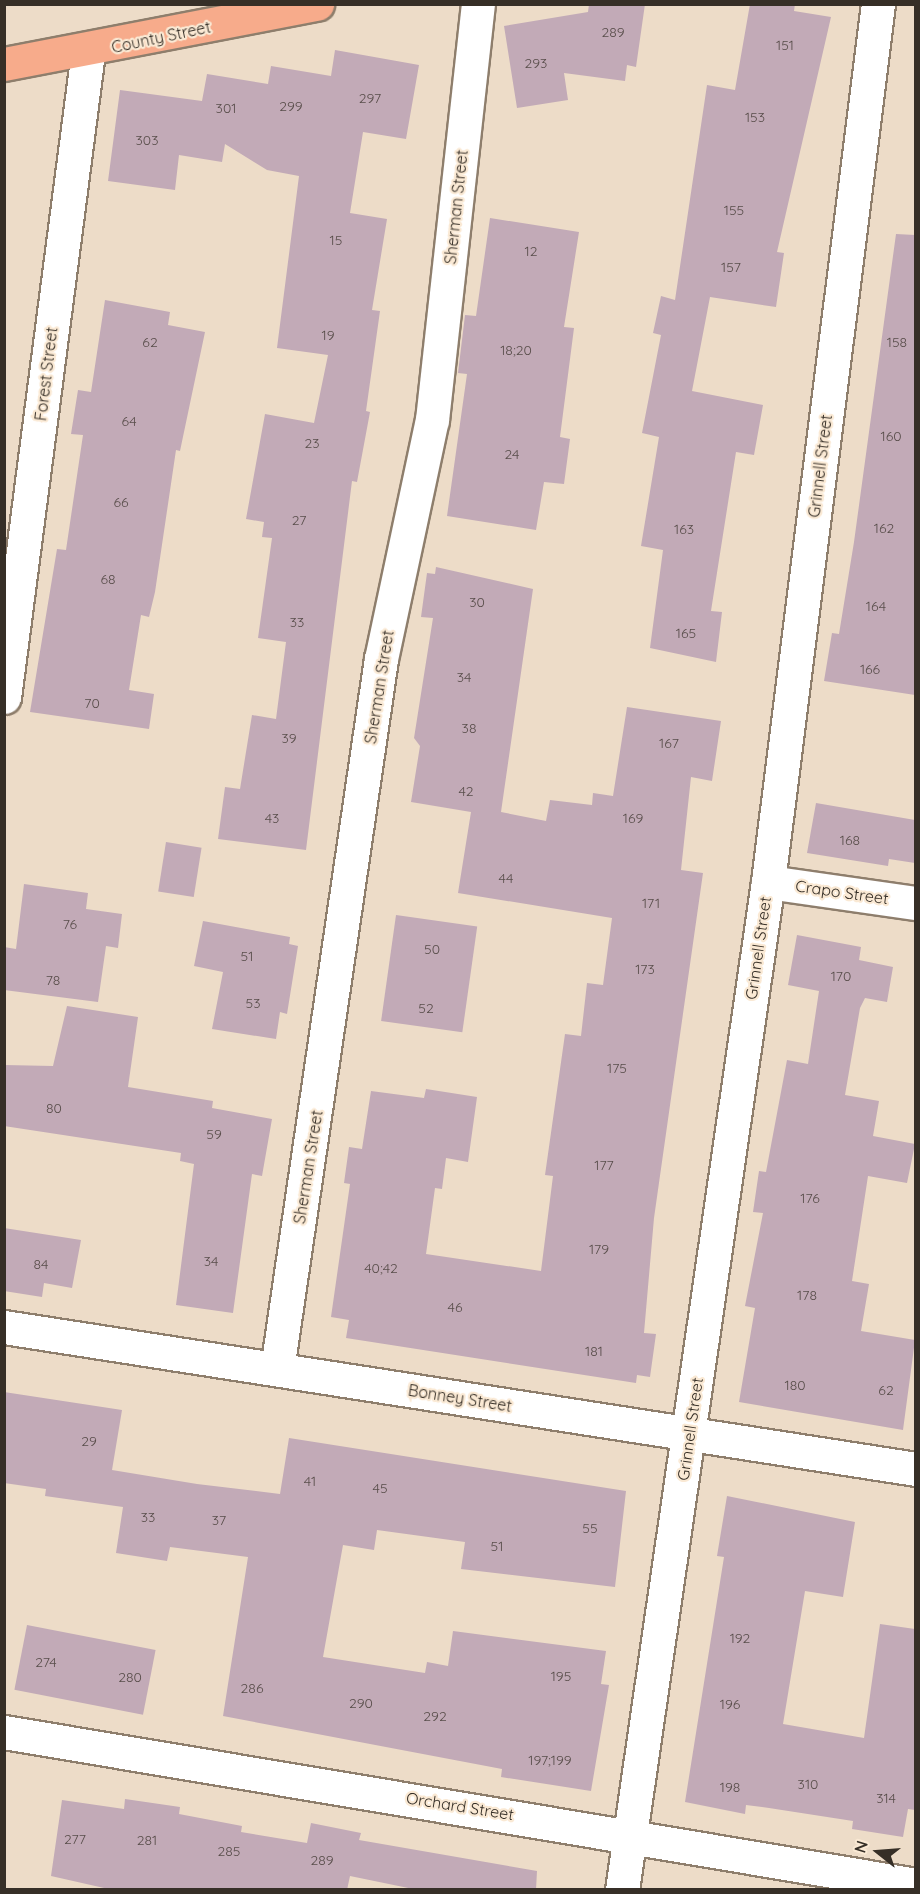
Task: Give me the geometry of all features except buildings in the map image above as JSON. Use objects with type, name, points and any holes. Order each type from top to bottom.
[{"type":"main road","name":"County Street","points":[[4,64],[88,52],[317,4]]},
{"type":"street","name":"Sherman Street","points":[[277,1369],[381,659],[432,420],[478,4]]},
{"type":"street","name":"Grinnell Street","points":[[622,1890],[628,1833],[689,1433],[768,882],[878,4]]},
{"type":"street","name":"Forest Street","points":[[4,697],[88,52]]},
{"type":"street","name":"Crapo Street","points":[[768,882],[915,903]]},
{"type":"street","name":"Bonney Street","points":[[4,1327],[915,1469]]},
{"type":"street","name":"Orchard Street","points":[[4,1732],[628,1833],[915,1885]]}]
